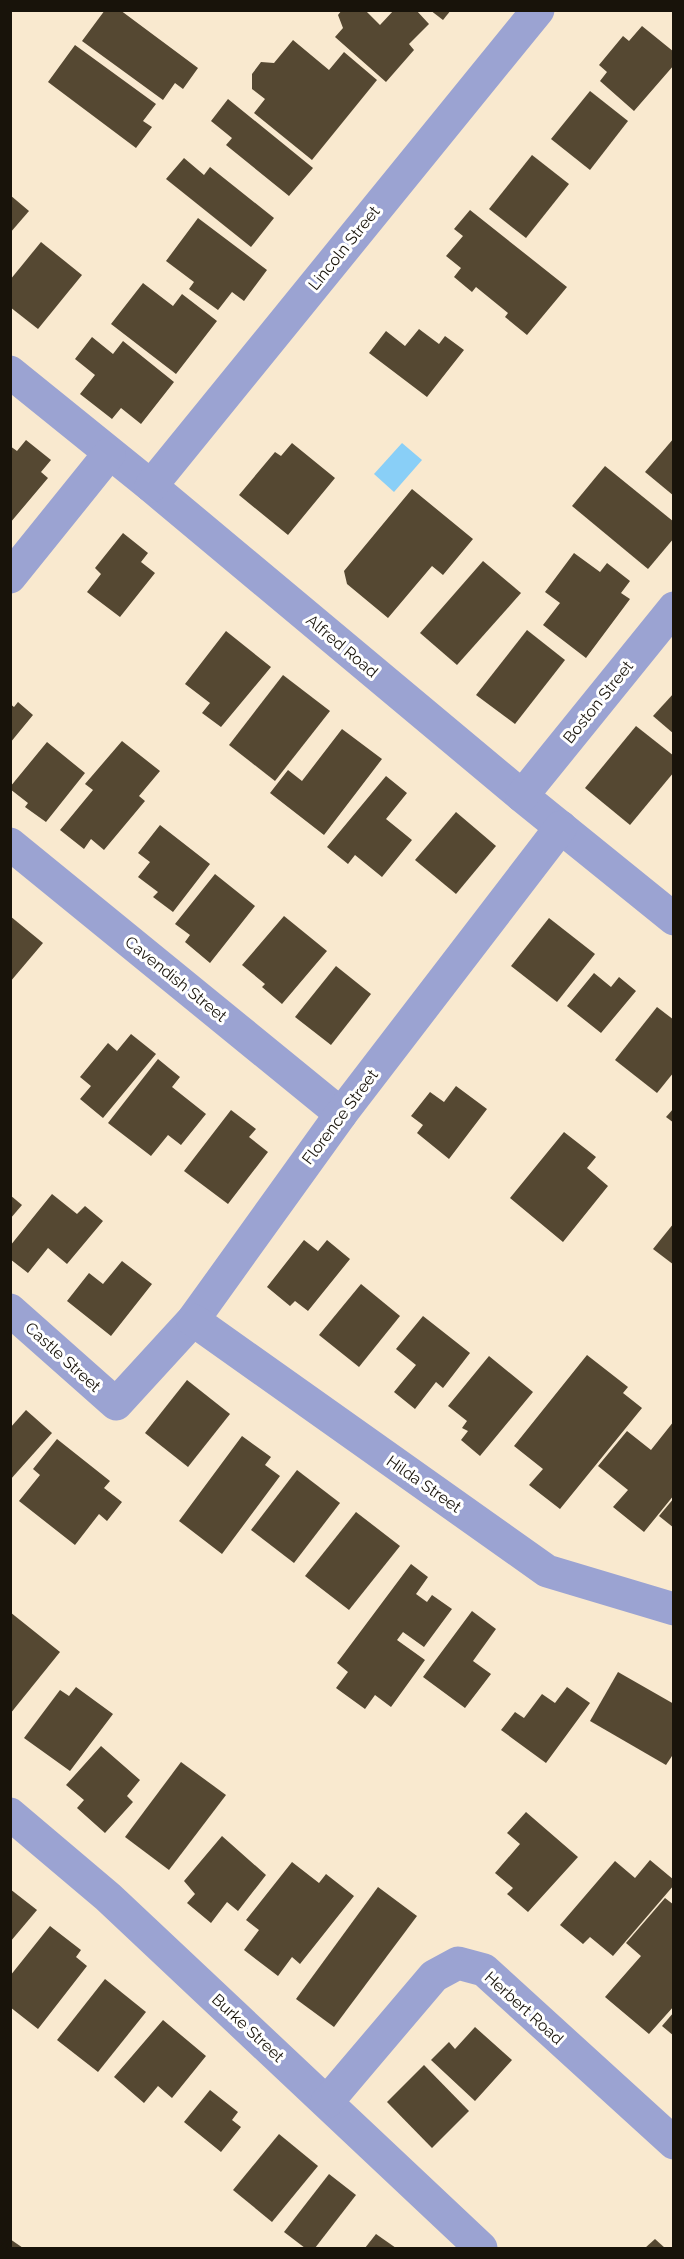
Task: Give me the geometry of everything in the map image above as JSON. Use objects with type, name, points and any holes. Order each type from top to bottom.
[{"type":"street","name":"Lincoln Street","points":[[151,486],[538,10]]},
{"type":"street","name":"Alfred Road","points":[[10,372],[674,919]]},
{"type":"street","points":[[10,577],[109,454]]},
{"type":"street","name":"Boston Street","points":[[522,796],[674,608]]},
{"type":"street","name":"Florence Street","points":[[117,1404],[193,1320],[341,1114],[561,827]]},
{"type":"street","name":"Cavendish Street","points":[[10,844],[341,1114]]},
{"type":"street","name":"Castle Street","points":[[10,1310],[117,1404]]},
{"type":"street","name":"Hilda Street","points":[[193,1320],[547,1571],[674,1609]]},
{"type":"street","name":"Burke Street","points":[[10,1814],[108,1897],[481,2248]]},
{"type":"street","name":"Herbert Road","points":[[327,2102],[434,1976],[458,1964],[484,1970],[674,2143]]},
{"type":"water","points":[[402,443],[422,460],[394,492],[374,474]]},
{"type":"building","points":[[105,10],[120,10],[198,68],[183,89],[175,83],[163,100],[82,41]]},
{"type":"building","points":[[342,10],[365,10],[380,25],[394,10],[416,10],[429,24],[409,44],[414,50],[386,82],[335,37],[343,28],[338,15]]},
{"type":"building","points":[[430,10],[451,10],[443,20]]},
{"type":"building","points":[[642,26],[674,52],[674,65],[634,111],[600,81],[607,72],[599,65],[623,36],[629,41]]},
{"type":"building","points":[[293,40],[329,70],[344,52],[377,80],[312,160],[254,113],[265,99],[252,89],[252,74],[261,62],[274,63]]},
{"type":"building","points":[[75,45],[156,104],[143,121],[152,127],[136,148],[48,82]]},
{"type":"building","points":[[590,91],[628,121],[590,170],[551,139]]},
{"type":"building","points":[[228,99],[313,168],[289,196],[226,145],[232,138],[211,121]]},
{"type":"building","points":[[532,155],[569,184],[526,238],[489,209]]},
{"type":"building","points":[[184,158],[204,175],[210,167],[274,218],[251,247],[166,179]]},
{"type":"building","points":[[10,195],[29,211],[10,233]]},
{"type":"building","points":[[470,210],[567,287],[527,335],[505,317],[508,313],[476,287],[472,292],[454,277],[461,268],[446,256],[463,236],[454,229]]},
{"type":"building","points":[[198,218],[267,270],[244,301],[232,292],[218,310],[189,289],[194,282],[166,261]]},
{"type":"building","points":[[41,242],[82,275],[38,329],[10,307],[10,280]]},
{"type":"building","points":[[143,283],[173,306],[182,294],[217,321],[176,374],[111,324]]},
{"type":"building","points":[[419,329],[439,344],[445,336],[464,350],[427,397],[369,353],[386,331],[405,346]]},
{"type":"building","points":[[92,337],[113,354],[123,341],[174,382],[141,424],[121,408],[112,419],[80,394],[95,375],[75,359]]},
{"type":"building","points":[[674,438],[674,496],[645,472]]},
{"type":"building","points":[[26,440],[51,460],[41,472],[48,478],[10,523],[10,446],[17,451]]},
{"type":"building","points":[[292,443],[335,478],[288,535],[239,495],[275,452],[281,456]]},
{"type":"building","points":[[605,466],[674,522],[674,538],[648,569],[572,506]]},
{"type":"building","points":[[412,489],[473,539],[443,575],[432,566],[388,618],[347,584],[344,571]]},
{"type":"building","points":[[123,533],[148,553],[141,562],[155,573],[120,617],[87,592],[101,574],[95,568]]},
{"type":"building","points":[[574,553],[600,572],[607,563],[630,581],[621,593],[630,599],[586,658],[543,625],[560,603],[545,592]]},
{"type":"building","points":[[483,561],[521,593],[457,665],[420,633]]},
{"type":"building","points":[[527,630],[565,660],[515,724],[476,695]]},
{"type":"building","points":[[226,631],[271,667],[221,727],[202,713],[210,703],[185,684]]},
{"type":"building","points":[[283,675],[330,711],[275,781],[229,745]]},
{"type":"building","points":[[674,693],[674,734],[653,716]]},
{"type":"building","points":[[18,702],[33,715],[10,743],[10,704],[14,707]]},
{"type":"building","points":[[636,726],[674,756],[674,772],[630,825],[585,788]]},
{"type":"building","points":[[342,729],[382,759],[324,835],[270,793],[288,770],[302,781]]},
{"type":"building","points":[[122,741],[160,771],[139,796],[145,801],[104,850],[91,839],[84,849],[60,830],[93,790],[85,784]]},
{"type":"building","points":[[47,742],[85,773],[46,822],[25,807],[28,803],[10,787]]},
{"type":"building","points":[[386,776],[407,793],[386,819],[412,840],[382,877],[355,855],[348,864],[327,847]]},
{"type":"building","points":[[456,812],[496,846],[456,894],[415,860]]},
{"type":"building","points":[[160,825],[210,864],[173,912],[153,897],[158,892],[138,877],[150,862],[138,853]]},
{"type":"building","points":[[215,874],[255,906],[210,963],[185,942],[190,935],[175,924]]},
{"type":"building","points":[[10,916],[43,943],[10,982]]},
{"type":"building","points":[[284,916],[327,951],[282,1004],[262,987],[265,984],[242,965]]},
{"type":"building","points":[[549,918],[595,954],[557,1002],[511,966]]},
{"type":"building","points":[[336,966],[371,994],[331,1045],[295,1017]]},
{"type":"building","points":[[594,973],[611,987],[619,977],[636,991],[601,1033],[567,1006]]},
{"type":"building","points":[[657,1007],[674,1020],[674,1072],[657,1093],[615,1060]]},
{"type":"building","points":[[131,1034],[156,1054],[103,1118],[80,1099],[91,1086],[80,1077],[108,1043],[117,1051]]},
{"type":"building","points":[[158,1059],[180,1077],[172,1087],[206,1114],[181,1145],[168,1135],[151,1156],[108,1123]]},
{"type":"building","points":[[456,1086],[487,1109],[449,1159],[417,1133],[423,1125],[411,1116],[430,1092],[444,1102]]},
{"type":"building","points":[[674,1108],[674,1123],[666,1117]]},
{"type":"building","points":[[231,1110],[256,1129],[249,1137],[268,1152],[228,1204],[184,1171]]},
{"type":"building","points":[[564,1132],[596,1157],[587,1168],[608,1186],[563,1242],[510,1198]]},
{"type":"building","points":[[52,1194],[77,1214],[85,1206],[103,1221],[67,1264],[48,1248],[28,1273],[10,1259],[10,1246]]},
{"type":"building","points":[[10,1195],[22,1205],[10,1219]]},
{"type":"building","points":[[674,1223],[674,1265],[653,1249]]},
{"type":"building","points":[[304,1240],[318,1251],[327,1240],[350,1259],[308,1311],[295,1301],[290,1306],[267,1287]]},
{"type":"building","points":[[122,1261],[152,1284],[111,1336],[67,1301],[89,1273],[103,1284]]},
{"type":"building","points":[[361,1284],[400,1316],[359,1367],[319,1335]]},
{"type":"building","points":[[423,1316],[470,1353],[443,1388],[436,1382],[415,1409],[394,1392],[416,1365],[396,1349]]},
{"type":"building","points":[[587,1355],[628,1387],[623,1393],[642,1408],[560,1509],[529,1485],[543,1469],[514,1446]]},
{"type":"building","points":[[489,1356],[533,1392],[480,1456],[461,1440],[468,1431],[462,1428],[467,1421],[448,1406]]},
{"type":"building","points":[[187,1380],[230,1414],[188,1467],[145,1433]]},
{"type":"building","points":[[26,1410],[52,1433],[10,1480],[10,1428]]},
{"type":"building","points":[[674,1421],[674,1495],[644,1532],[613,1507],[628,1490],[598,1466],[627,1431],[651,1450]]},
{"type":"building","points":[[242,1436],[271,1457],[265,1465],[280,1476],[222,1554],[179,1521]]},
{"type":"building","points":[[57,1439],[110,1481],[104,1488],[122,1502],[107,1521],[99,1514],[75,1545],[19,1501],[40,1475],[33,1469]]},
{"type":"building","points":[[297,1470],[340,1503],[294,1563],[251,1530]]},
{"type":"building","points":[[674,1498],[674,1528],[659,1516]]},
{"type":"building","points":[[356,1512],[400,1546],[349,1610],[305,1576]]},
{"type":"building","points":[[411,1564],[428,1577],[416,1594],[427,1602],[432,1595],[452,1609],[424,1647],[403,1632],[397,1640],[425,1660],[391,1707],[375,1695],[365,1709],[336,1688],[348,1672],[337,1663]]},
{"type":"building","points":[[472,1611],[496,1629],[473,1661],[491,1674],[465,1708],[423,1677]]},
{"type":"building","points":[[10,1612],[60,1652],[10,1714]]},
{"type":"building","points":[[618,1672],[674,1704],[674,1753],[666,1765],[590,1721]]},
{"type":"building","points":[[76,1687],[113,1714],[70,1771],[24,1738],[60,1690],[69,1696]]},
{"type":"building","points":[[567,1687],[590,1703],[546,1763],[501,1730],[515,1712],[524,1718],[542,1694],[555,1703]]},
{"type":"building","points":[[101,1746],[140,1780],[127,1796],[133,1802],[105,1833],[77,1808],[84,1800],[66,1785]]},
{"type":"building","points":[[181,1762],[226,1795],[169,1870],[125,1837]]},
{"type":"building","points":[[526,1812],[578,1857],[528,1912],[507,1894],[513,1888],[495,1873],[520,1844],[507,1833]]},
{"type":"building","points":[[222,1836],[266,1875],[238,1911],[227,1902],[211,1923],[187,1903],[195,1894],[184,1881]]},
{"type":"building","points":[[650,1860],[674,1880],[674,1885],[613,1956],[590,1937],[583,1944],[560,1925],[615,1861],[635,1878]]},
{"type":"building","points":[[292,1862],[319,1883],[326,1874],[354,1896],[300,1964],[292,1957],[278,1976],[244,1950],[259,1930],[246,1920]]},
{"type":"building","points":[[378,1887],[417,1916],[334,2027],[296,1999]]},
{"type":"building","points":[[10,1889],[37,1910],[10,1942]]},
{"type":"building","points":[[665,1898],[674,1905],[674,2006],[649,2034],[605,1997],[641,1956],[626,1943]]},
{"type":"building","points":[[50,1926],[81,1950],[76,1957],[87,1966],[38,2029],[10,2007],[10,1976]]},
{"type":"building","points":[[105,1979],[146,2012],[98,2072],[57,2040]]},
{"type":"building","points":[[674,2012],[674,2036],[662,2026]]},
{"type":"building","points":[[163,2020],[206,2056],[172,2098],[158,2086],[144,2103],[114,2077]]},
{"type":"building","points":[[475,2027],[512,2060],[475,2101],[431,2060],[449,2042],[455,2049]]},
{"type":"building","points":[[424,2065],[469,2111],[432,2148],[387,2102]]},
{"type":"building","points":[[210,2090],[238,2112],[232,2120],[241,2127],[221,2152],[184,2122]]},
{"type":"building","points":[[279,2134],[318,2166],[272,2222],[233,2190]]},
{"type":"building","points":[[329,2174],[356,2195],[315,2248],[305,2248],[284,2232]]},
{"type":"building","points":[[376,2234],[396,2248],[365,2248]]},
{"type":"building","points":[[10,2239],[23,2248],[10,2248]]},
{"type":"building","points":[[655,2239],[665,2248],[645,2248]]}]
